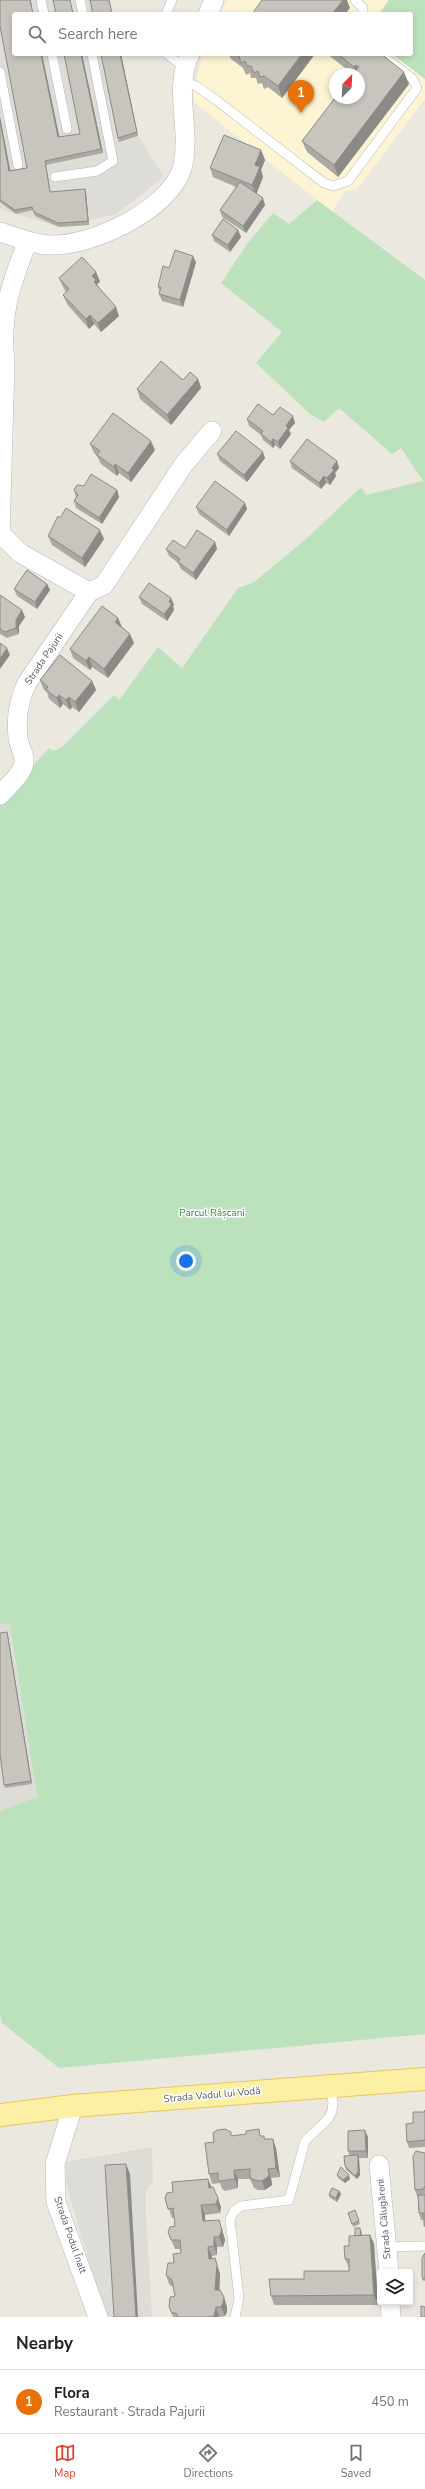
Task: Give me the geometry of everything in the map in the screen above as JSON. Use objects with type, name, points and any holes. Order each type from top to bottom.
[{"type":"main road","name":"Strada Vadul lui Vodă","points":[[0,2115],[73,2106],[330,2085],[425,2079]]},
{"type":"street","points":[[209,12],[214,0]]},
{"type":"street","points":[[0,232],[27,242],[50,245],[72,244],[96,237],[144,212],[159,200],[175,184],[183,164],[186,145],[184,74]]},
{"type":"street","points":[[27,242],[7,295],[2,339],[5,363],[1,537],[20,553],[89,592]]},
{"type":"street","name":"Strada Pajurii","points":[[0,795],[22,770],[25,759],[18,738],[18,722],[22,693],[89,592],[104,585],[184,464],[212,431]]},
{"type":"street","name":"Strada Podul Înalt","points":[[73,2106],[55,2164],[56,2202],[98,2317]]},
{"type":"street","name":"Strada Călugăreni","points":[[380,2165],[389,2269]]},
{"type":"street","points":[[390,2305],[391,2317]]},
{"type":"lane","points":[[41,0],[44,12]]},
{"type":"lane","points":[[80,0],[83,12]]},
{"type":"lane","points":[[167,12],[172,0]]},
{"type":"lane","points":[[355,0],[363,8],[363,12]]},
{"type":"lane","points":[[52,56],[67,129]]},
{"type":"lane","points":[[55,177],[97,171],[113,161],[92,56]]},
{"type":"lane","points":[[169,56],[196,86],[324,183],[333,186],[348,181],[417,88],[413,79],[383,56]]},
{"type":"lane","points":[[0,72],[18,165]]},
{"type":"lane","points":[[234,2317],[239,2298],[230,2220],[234,2211],[241,2206],[289,2200],[305,2141],[328,2119],[332,2111],[333,2103],[330,2085]]},
{"type":"lane","points":[[387,2247],[425,2246]]},
{"type":"shaded area","points":[[0,0],[110,0],[113,12],[12,12],[12,56],[121,56],[138,136],[164,177],[116,214],[59,227],[0,209]]},
{"type":"shaded area","points":[[226,0],[389,0],[380,12],[221,12]]},
{"type":"shaded area","points":[[202,56],[395,56],[425,79],[425,99],[357,189],[344,192],[332,212],[195,103],[191,89],[195,84]]},
{"type":"shaded area","points":[[0,1623],[10,1625],[37,1798],[0,1811]]},
{"type":"shaded area","points":[[152,2147],[153,2185],[149,2185],[145,2196],[152,2317],[105,2317],[67,2187],[65,2162]]},
{"type":"green space","points":[[389,0],[425,0],[425,79],[395,56],[413,56],[413,12],[380,12]]},
{"type":"green space","name":"Parcul Râșcani","points":[[317,200],[425,280],[425,2034],[59,2068],[2,2023],[0,2015],[0,1811],[37,1797],[10,1625],[0,1623],[0,802],[49,748],[53,751],[62,747],[114,695],[119,700],[158,647],[182,668],[238,588],[254,582],[306,539],[361,487],[366,495],[423,481],[401,448],[392,454],[339,408],[324,422],[310,414],[256,363],[282,332],[221,283],[247,244],[273,213],[289,224]]},
{"type":"building","points":[[0,0],[30,0],[33,12],[12,12],[12,56],[41,56],[58,137],[80,134],[64,56],[81,56],[101,149],[45,161],[50,192],[85,189],[88,221],[58,223],[34,212],[32,207],[15,210],[0,200],[0,120],[9,171],[27,168],[0,26]]},
{"type":"building","points":[[53,0],[70,0],[73,12],[56,12]]},
{"type":"building","points":[[90,0],[109,0],[112,12],[93,12]]},
{"type":"building","points":[[262,0],[343,0],[334,12],[253,12]]},
{"type":"building","points":[[101,56],[120,56],[137,132],[118,138]]},
{"type":"building","points":[[239,56],[300,56],[278,86],[264,76],[260,77],[258,71],[254,73],[251,66],[247,66],[245,61],[241,63]]},
{"type":"building","points":[[340,56],[384,56],[404,72],[334,165],[302,141],[330,104],[365,104],[365,68],[358,68],[359,67],[356,65],[354,67]]},
{"type":"building","points":[[224,135],[261,150],[255,165],[260,167],[252,185],[210,168]]},
{"type":"building","points":[[240,182],[263,198],[243,226],[220,210]]},
{"type":"building","points":[[223,219],[238,230],[228,245],[212,235]]},
{"type":"building","points":[[175,250],[193,256],[180,300],[159,294],[161,287],[158,287],[163,266],[169,268]]},
{"type":"building","points":[[82,257],[96,272],[92,276],[96,280],[94,282],[116,307],[98,323],[90,315],[86,319],[63,295],[69,289],[59,278]]},
{"type":"building","points":[[161,361],[183,380],[190,372],[198,379],[167,415],[137,389]]},
{"type":"building","points":[[258,404],[273,415],[280,407],[293,416],[286,426],[288,428],[278,442],[273,439],[271,442],[261,434],[263,431],[247,419]]},
{"type":"building","points":[[113,413],[151,441],[128,473],[115,464],[114,467],[97,455],[100,451],[90,444]]},
{"type":"building","points":[[236,431],[263,452],[244,475],[217,454]]},
{"type":"building","points":[[307,439],[337,461],[332,468],[334,470],[327,478],[324,476],[319,483],[290,461]]},
{"type":"building","points":[[91,474],[117,490],[99,518],[74,501],[78,495],[74,490],[77,485],[84,486]]},
{"type":"building","points":[[215,481],[245,503],[227,530],[196,507]]},
{"type":"building","points":[[66,508],[100,530],[82,558],[48,536],[58,516],[60,518]]},
{"type":"building","points":[[197,530],[215,542],[193,573],[178,562],[180,559],[166,549],[173,540],[185,548]]},
{"type":"building","points":[[27,570],[47,584],[35,602],[14,589]]},
{"type":"building","points":[[149,583],[171,598],[169,602],[172,604],[164,614],[139,597]]},
{"type":"building","points":[[0,595],[22,610],[16,620],[16,628],[5,632],[0,629]]},
{"type":"building","points":[[102,606],[118,618],[115,622],[130,634],[104,669],[89,657],[86,661],[70,649]]},
{"type":"building","points":[[0,643],[7,648],[0,659]]},
{"type":"building","points":[[60,655],[92,681],[75,702],[69,697],[66,700],[59,695],[57,698],[46,690],[48,687],[40,680]]},
{"type":"building","points":[[7,1632],[31,1781],[4,1785],[0,1754],[0,1633]]},
{"type":"building","points":[[425,2110],[425,2140],[407,2142],[406,2124],[413,2123],[413,2112],[424,2112]]},
{"type":"building","points":[[225,2129],[231,2132],[231,2136],[246,2134],[246,2131],[259,2129],[260,2136],[264,2136],[264,2139],[273,2139],[276,2168],[268,2169],[269,2176],[262,2181],[255,2180],[250,2178],[250,2169],[234,2170],[235,2179],[221,2181],[218,2180],[218,2173],[209,2174],[205,2143],[214,2142],[213,2133],[217,2130]]},
{"type":"building","points":[[365,2130],[366,2151],[348,2151],[348,2131]]},
{"type":"building","points":[[416,2151],[425,2153],[425,2187],[424,2189],[415,2190],[413,2156]]},
{"type":"building","points":[[358,2155],[358,2172],[355,2176],[345,2166],[344,2156]]},
{"type":"building","points":[[126,2164],[136,2317],[114,2317],[105,2165]]},
{"type":"building","points":[[341,2167],[349,2175],[343,2180],[337,2175]]},
{"type":"building","points":[[208,2179],[209,2188],[213,2187],[218,2198],[216,2204],[201,2205],[203,2221],[219,2220],[222,2230],[219,2237],[214,2237],[214,2246],[208,2247],[209,2259],[215,2258],[217,2265],[215,2290],[220,2290],[224,2297],[223,2303],[221,2307],[216,2307],[214,2316],[178,2317],[176,2313],[172,2313],[169,2307],[170,2297],[175,2296],[172,2280],[166,2275],[168,2263],[174,2263],[173,2254],[181,2253],[180,2240],[171,2240],[168,2232],[170,2227],[175,2226],[173,2208],[168,2209],[165,2198],[167,2193],[173,2192],[172,2182]]},
{"type":"building","points":[[332,2188],[339,2191],[336,2198],[329,2195]]},
{"type":"building","points":[[418,2195],[425,2195],[425,2226],[424,2213],[419,2213]]},
{"type":"building","points":[[355,2210],[359,2221],[352,2224],[348,2213]]},
{"type":"building","points":[[355,2228],[360,2228],[361,2235],[355,2236]]},
{"type":"building","points":[[370,2235],[374,2295],[271,2296],[269,2279],[304,2279],[304,2271],[349,2271],[349,2259],[345,2259],[344,2246],[349,2246],[349,2236]]},
{"type":"building","points":[[425,2253],[425,2280],[423,2280],[422,2258]]},
{"type":"building","points":[[421,2306],[425,2307],[425,2317],[421,2317]]},
{"type":"place","name":"Flora","points":[[301,113]]}]
